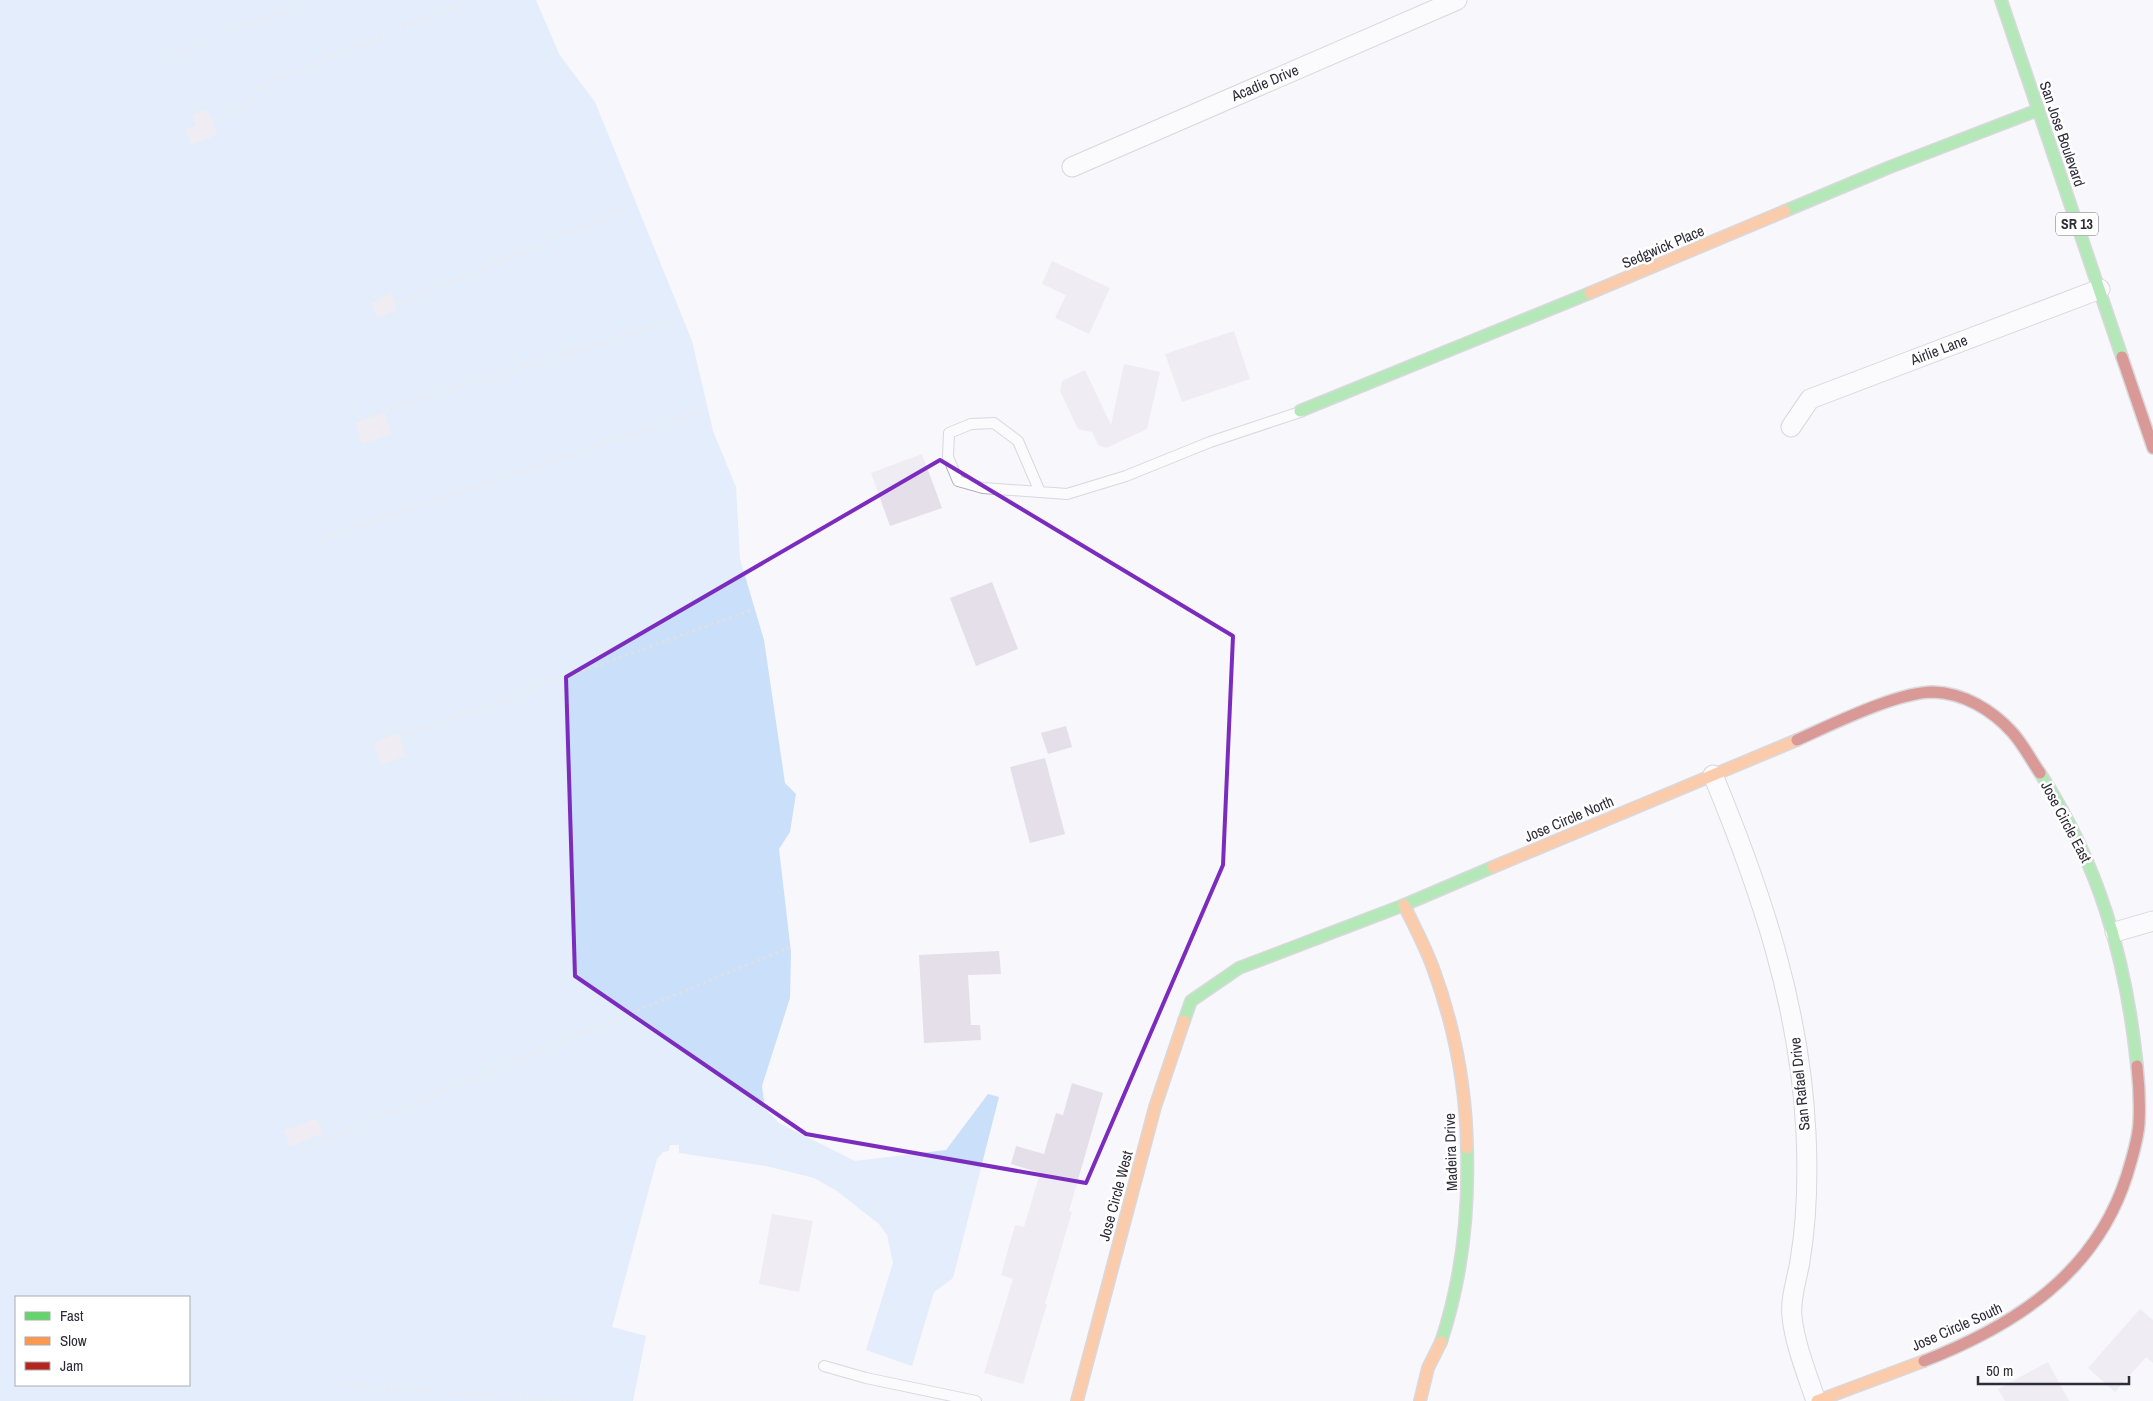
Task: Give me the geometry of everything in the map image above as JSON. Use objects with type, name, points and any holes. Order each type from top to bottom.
[{"type":"street","name":"Acadie Drive","points":[[1072,167],[1457,0]]},
{"type":"street","name":"San Jose Boulevard","points":[[2001,0],[2153,448]]},
{"type":"street","name":"Sedgwick Place","points":[[1300,411],[1601,289],[1890,167],[2038,110]]},
{"type":"street","name":"Airlie Lane","points":[[1791,428],[1810,399],[2100,289]]},
{"type":"street","name":"Jose Circle North","points":[[1191,1001],[1239,968],[1404,904],[1865,711],[1918,694],[1934,693],[1956,696],[1967,700]]},
{"type":"street","name":"Jose Circle East","points":[[1967,700],[1977,704],[2003,722],[2014,734],[2054,795],[2085,854],[2102,894],[2115,932]]},
{"type":"street","name":"San Rafael Drive","points":[[1713,775],[1740,840],[1775,946],[1786,985],[1796,1037],[1806,1131],[1808,1180],[1800,1262],[1792,1304],[1792,1318],[1816,1401]]},
{"type":"street","name":"Madeira Drive","points":[[1404,904],[1436,976],[1448,1023],[1458,1065],[1466,1114],[1470,1168],[1465,1232],[1454,1297],[1438,1349],[1429,1366],[1420,1401]]},
{"type":"street","points":[[2115,932],[2153,921]]},
{"type":"street","name":"Jose Circle South","points":[[1816,1401],[1973,1340],[2014,1318],[2038,1301],[2079,1262],[2104,1227],[2127,1177],[2139,1123],[2135,1047],[2126,984],[2115,932]]},
{"type":"street","name":"Jose Circle West","points":[[1077,1401],[1155,1107],[1191,1001]]},
{"type":"lane","points":[[1040,492],[1018,441],[994,423],[971,424],[950,433],[948,458],[958,481],[983,488],[1067,494],[1126,476],[1210,442],[1300,411]]},
{"type":"lane","points":[[824,1366],[866,1378],[976,1401]]},
{"type":"path","points":[[226,34],[307,0]]},
{"type":"path","points":[[212,120],[250,104],[254,89],[468,0]]},
{"type":"path","points":[[167,60],[215,40]]},
{"type":"path","points":[[374,295],[376,299],[393,292],[398,304],[635,204]]},
{"type":"path","points":[[354,403],[359,419],[680,316]]},
{"type":"path","points":[[324,556],[319,540],[706,408]]},
{"type":"path","points":[[400,737],[754,609]]},
{"type":"path","points":[[301,1150],[790,947]]},
{"type":"path","points":[[338,1385],[580,1401]]},
{"type":"highlighted area","points":[[940,460],[1233,636],[1223,865],[1086,1183],[806,1134],[575,976],[566,677]]},
{"type":"water","points":[[0,0],[536,0],[559,54],[595,102],[692,341],[713,431],[736,487],[740,559],[764,640],[785,783],[796,794],[790,832],[779,849],[791,952],[790,998],[762,1086],[765,1109],[779,1123],[855,1161],[946,1150],[988,1094],[999,1097],[953,1278],[934,1292],[912,1366],[866,1350],[893,1263],[887,1235],[879,1224],[837,1191],[814,1178],[766,1166],[679,1153],[679,1145],[670,1145],[669,1151],[663,1152],[657,1159],[612,1327],[646,1336],[633,1401],[0,1401]]},
{"type":"building","points":[[207,109],[218,135],[191,145],[185,129],[196,125],[192,115]]},
{"type":"building","points":[[1052,261],[1110,288],[1089,334],[1055,318],[1066,295],[1042,284]]},
{"type":"building","points":[[391,294],[397,310],[377,318],[371,303]]},
{"type":"building","points":[[1234,331],[1250,379],[1182,402],[1165,354]]},
{"type":"building","points":[[1124,364],[1160,372],[1147,429],[1106,448],[1098,445],[1092,432],[1078,429],[1060,391],[1062,381],[1085,370],[1111,425]]},
{"type":"building","points":[[385,413],[392,434],[362,444],[355,423]]},
{"type":"building","points":[[922,454],[942,508],[890,526],[871,473]]},
{"type":"building","points":[[992,582],[1018,649],[976,666],[950,598]]},
{"type":"building","points":[[1066,726],[1072,747],[1048,754],[1041,733]]},
{"type":"building","points":[[398,733],[406,756],[381,765],[373,743]]},
{"type":"building","points":[[1045,758],[1065,834],[1030,843],[1010,767]]},
{"type":"building","points":[[999,951],[1001,974],[968,975],[971,1025],[980,1025],[981,1040],[924,1043],[919,955]]},
{"type":"building","points":[[1072,1083],[1103,1093],[1069,1211],[1072,1212],[1045,1304],[1047,1304],[1023,1384],[984,1373],[1013,1279],[1001,1275],[1015,1225],[1024,1227],[1040,1173],[1011,1164],[1016,1146],[1044,1154],[1056,1113],[1063,1115]]},
{"type":"building","points":[[317,1118],[323,1133],[290,1147],[284,1131]]},
{"type":"building","points":[[772,1214],[813,1221],[799,1292],[759,1284]]},
{"type":"building","points":[[2140,1309],[2153,1320],[2153,1363],[2146,1357],[2115,1392],[2088,1368]]},
{"type":"building","points":[[2048,1362],[2069,1401],[2005,1401],[1998,1389]]},
{"type":"traffic: fast","points":[[2001,0],[2122,357]]},
{"type":"traffic: fast","points":[[1785,211],[1890,167],[2038,110]]},
{"type":"traffic: fast","points":[[1300,411],[1590,293]]},
{"type":"traffic: fast","points":[[2040,773],[2061,807],[2078,842],[2094,877],[2106,913],[2126,987],[2137,1066]]},
{"type":"traffic: fast","points":[[1184,1021],[1191,1001],[1239,968],[1404,905],[1493,867]]},
{"type":"traffic: fast","points":[[1441,1342],[1454,1294],[1463,1246],[1467,1197],[1467,1148]]},
{"type":"traffic: slow","points":[[1590,293],[1785,211]]},
{"type":"traffic: slow","points":[[1493,867],[1797,740]]},
{"type":"traffic: slow","points":[[1404,905],[1430,960],[1453,1034],[1464,1103],[1467,1148]]},
{"type":"traffic: slow","points":[[1077,1401],[1155,1107],[1184,1021]]},
{"type":"traffic: slow","points":[[1420,1401],[1428,1368],[1441,1342]]},
{"type":"traffic: slow","points":[[1817,1401],[1924,1361]]},
{"type":"traffic: jam","points":[[2122,357],[2153,448]]},
{"type":"traffic: jam","points":[[1797,740],[1864,710],[1901,697],[1918,693],[1944,693],[1977,704],[1996,717],[2016,737],[2040,773]]},
{"type":"traffic: jam","points":[[1924,1361],[1990,1331],[2020,1312],[2048,1291],[2073,1267],[2095,1240],[2113,1210],[2127,1175],[2136,1142],[2139,1109],[2137,1066]]}]
